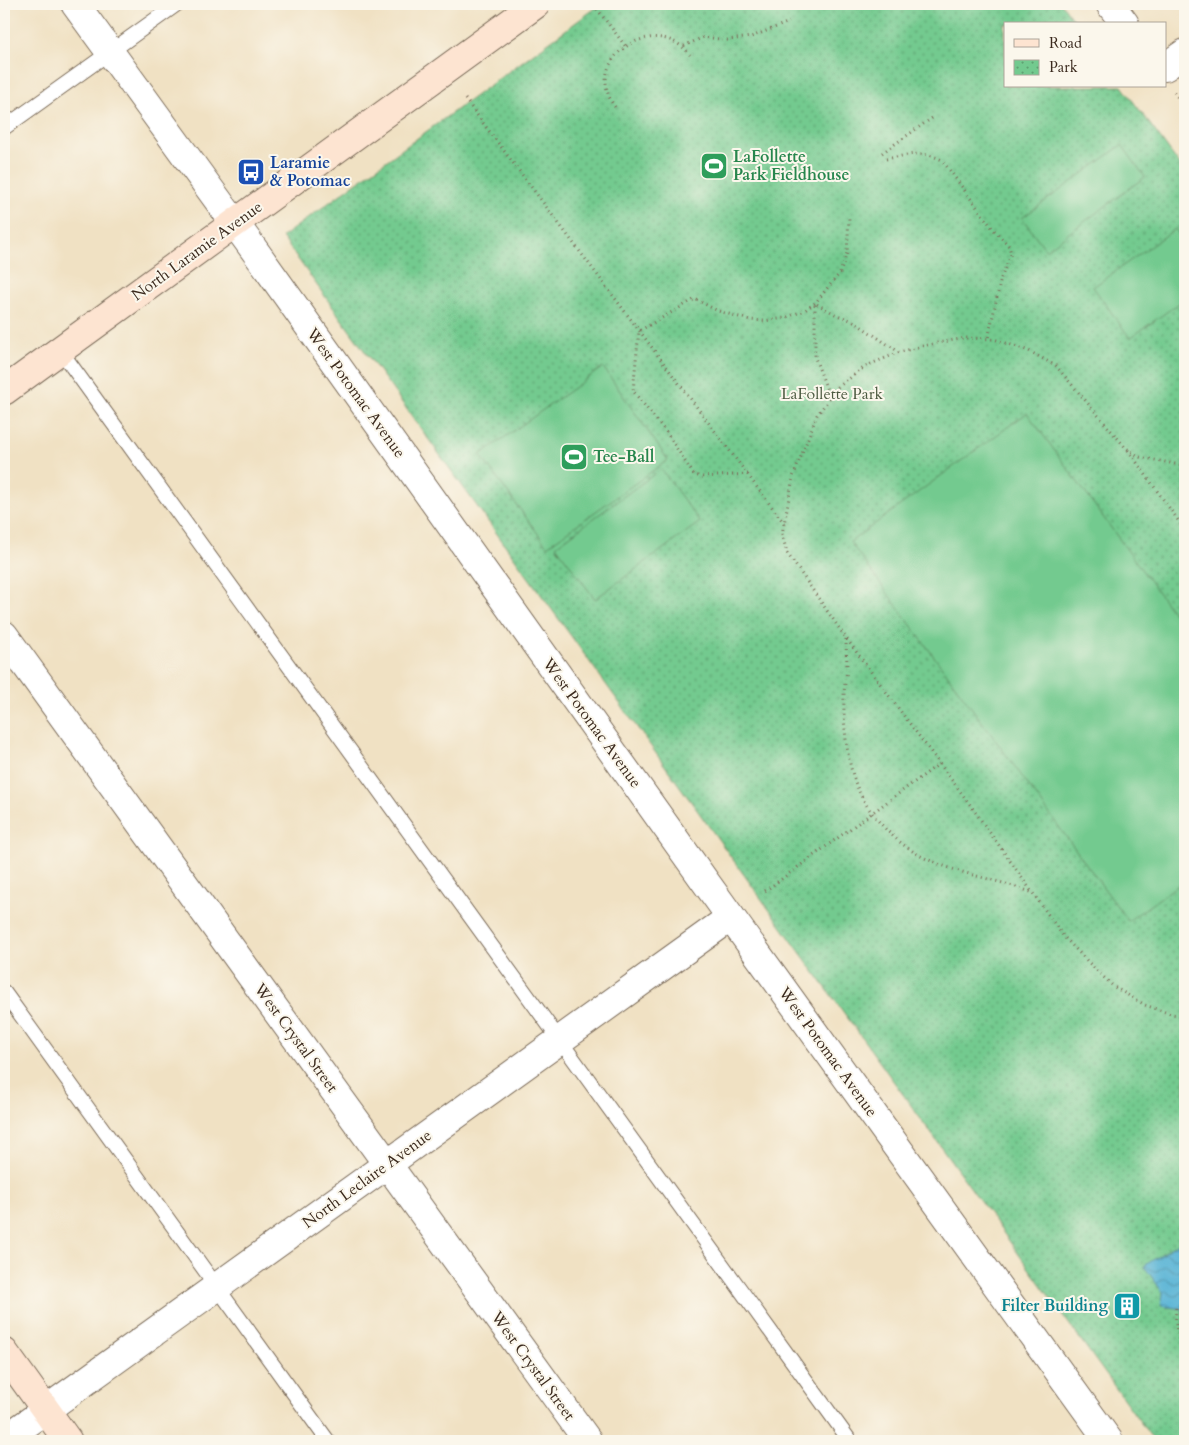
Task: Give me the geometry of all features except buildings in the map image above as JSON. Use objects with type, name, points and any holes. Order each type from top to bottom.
[{"type":"street","name":"West Potomac Avenue","points":[[75,4],[235,223],[730,917],[1109,1441]]},
{"type":"street","name":"North Laramie Avenue","points":[[4,391],[536,4]]},
{"type":"street","points":[[1110,4],[1124,22]]},
{"type":"street","points":[[1166,66],[1185,52]]},
{"type":"street","name":"West Crystal Street","points":[[4,635],[588,1441]]},
{"type":"street","name":"North Leclaire Avenue","points":[[4,1440],[730,917]]},
{"type":"street","points":[[4,1352],[68,1441]]},
{"type":"lane","points":[[4,128],[177,4]]},
{"type":"lane","points":[[60,350],[850,1441]]},
{"type":"lane","points":[[4,992],[328,1441]]},
{"type":"path","points":[[594,5],[626,47]]},
{"type":"path","points":[[684,46],[704,37],[727,40],[751,37],[789,22]]},
{"type":"path","points":[[615,107],[608,98],[606,76],[608,67],[614,57],[626,47],[649,36],[674,40],[684,46],[690,54]]},
{"type":"path","points":[[464,99],[784,523]]},
{"type":"path","points":[[882,153],[935,116]]},
{"type":"path","points":[[886,160],[917,153],[932,155],[942,160],[994,230],[1010,246],[1011,254],[1002,278],[988,339]]},
{"type":"path","points":[[639,331],[695,299],[718,311],[750,320],[764,321],[785,318],[805,310],[815,304],[840,273],[847,253],[849,218]]},
{"type":"path","points":[[815,304],[853,320],[900,352]]},
{"type":"path","points":[[815,304],[815,358],[830,398]]},
{"type":"path","points":[[639,331],[633,391],[666,432],[694,475],[703,478],[748,474]]},
{"type":"path","points":[[1185,530],[1126,448],[1056,366],[1029,351],[994,339],[966,338],[900,352],[866,366],[838,387],[817,416],[793,477],[782,534],[787,553],[846,638],[1064,937],[1114,987],[1145,1005],[1171,1014],[1185,1016]]},
{"type":"path","points":[[1126,448],[1140,457],[1185,466]]},
{"type":"path","points":[[846,638],[847,668],[844,695],[846,737],[856,787],[872,812],[886,830],[906,848],[928,860],[1033,893]]},
{"type":"path","points":[[765,891],[939,764]]},
{"type":"path","points":[[1176,1308],[1176,1331],[1185,1351]]},
{"type":"green space","name":"LaFollette Park","points":[[601,4],[1062,4],[1075,22],[1004,22],[1004,88],[1123,88],[1185,172],[1185,1441],[1154,1441],[282,237]]},
{"type":"green space","points":[[1122,145],[1145,177],[1046,250],[1022,218]]},
{"type":"green space","points":[[1175,229],[1185,243],[1185,299],[1130,338],[1093,287]]},
{"type":"green space","name":"Tee-Ball","points":[[603,367],[668,460],[547,546],[480,455]]},
{"type":"green space","points":[[1027,413],[1185,629],[1185,880],[1128,921],[850,542]]},
{"type":"green space","points":[[661,469],[700,522],[595,599],[556,546]]},
{"type":"water","points":[[1185,1238],[1185,1331],[1183,1309],[1161,1306],[1163,1293],[1144,1266]]},
{"type":"place","name":"LaFollette Park Fieldhouse","points":[[714,166]]},
{"type":"place","name":"Laramie & Potomac","points":[[251,172]]},
{"type":"place","name":"Tee-Ball","points":[[574,457]]},
{"type":"place","name":"Filter Building","points":[[1127,1306]]}]
